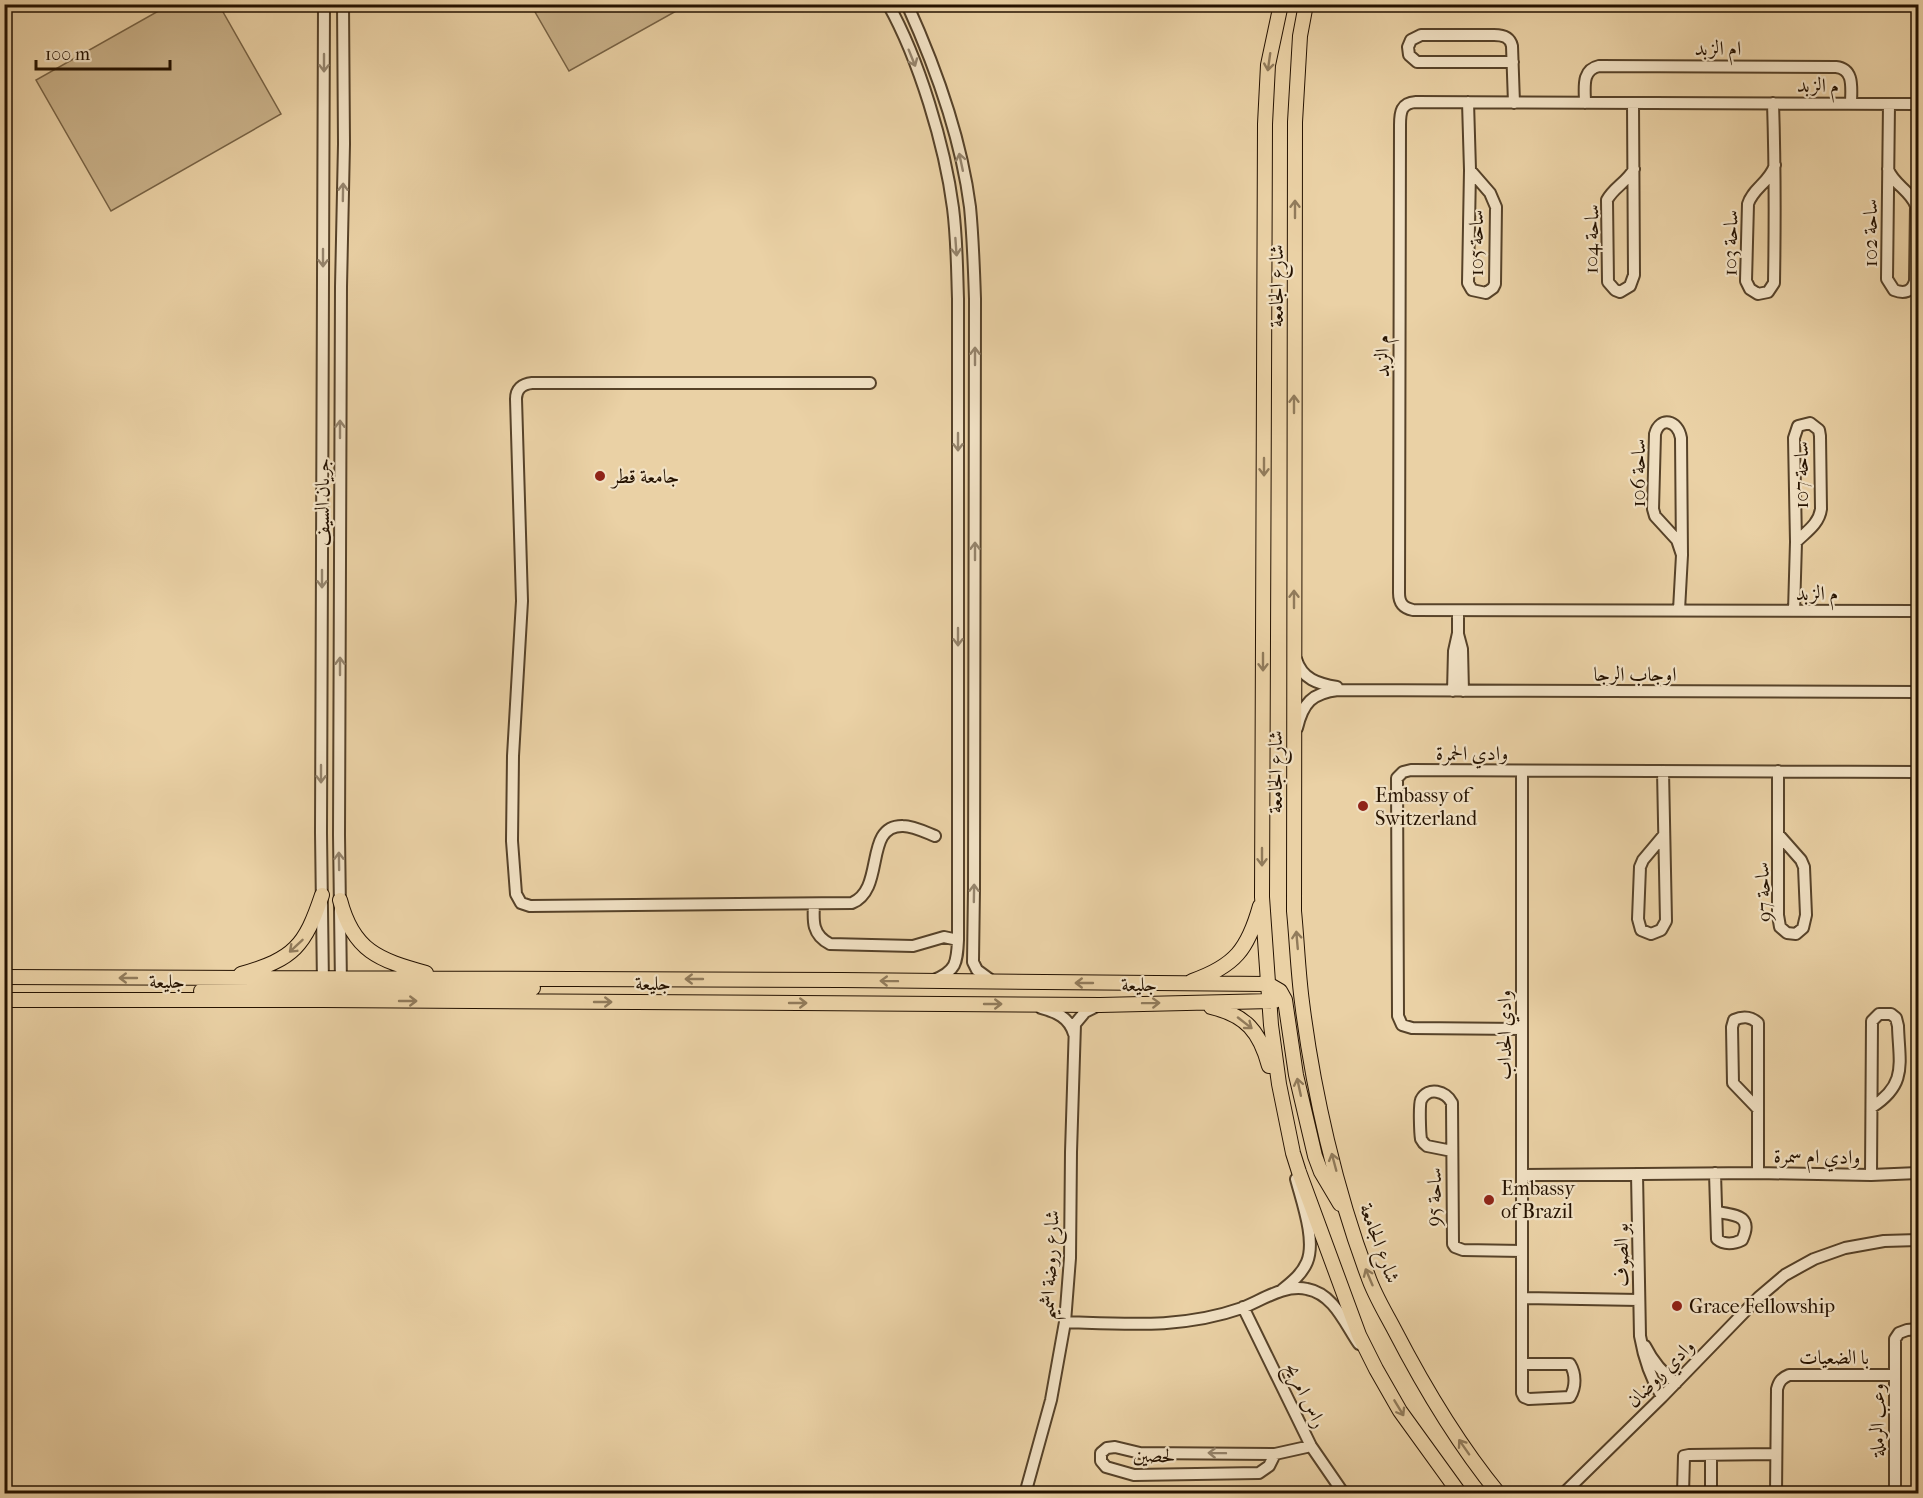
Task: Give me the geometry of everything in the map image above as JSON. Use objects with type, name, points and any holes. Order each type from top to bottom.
[{"type":"main road","name":"شارع الجامعة","points":[[1281,4],[1268,65],[1265,114],[1262,897],[1269,1001],[1279,1084],[1293,1153],[1308,1200],[1359,1335],[1400,1411],[1460,1494]]},
{"type":"main road","name":"شارع الجامعة","points":[[1306,4],[1300,36],[1295,122],[1294,911],[1301,999],[1311,1066],[1327,1136],[1348,1219],[1368,1278],[1420,1379],[1462,1445],[1499,1494]]},
{"type":"main road","points":[[225,978],[266,965],[299,946],[311,928],[322,895]]},
{"type":"main road","points":[[1184,984],[1222,968],[1242,949],[1252,931],[1262,897]]},
{"type":"main road","points":[[340,900],[344,917],[362,946],[387,962],[443,978]]},
{"type":"main road","name":"جليعة","points":[[4,977],[225,978],[323,989]]},
{"type":"main road","name":"جليعة","points":[[340,989],[443,978],[1268,984]]},
{"type":"main road","points":[[323,989],[331,992],[340,989],[539,988],[547,985],[554,978]]},
{"type":"main road","points":[[1268,984],[1280,991],[1286,1000],[1296,1075],[1315,1156],[1321,1172],[1348,1219]]},
{"type":"main road","name":"جليعة","points":[[4,1000],[323,989],[1100,1005],[1301,999]]},
{"type":"main road","points":[[1191,1002],[1223,1010],[1252,1027],[1261,1041],[1272,1077],[1279,1084]]},
{"type":"street","name":"جريان السيف","points":[[323,989],[324,4]]},
{"type":"street","name":"جريان السيف","points":[[340,989],[343,4]]},
{"type":"street","points":[[888,4],[916,68],[932,115],[949,186],[957,250],[958,940],[957,961],[952,969],[930,982]]},
{"type":"street","points":[[907,4],[932,62],[951,120],[968,194],[974,249],[974,924],[972,956],[975,966],[983,976],[995,982]]},
{"type":"street","points":[[1513,62],[1417,62],[1409,55],[1408,47],[1411,40],[1417,36],[1501,35],[1511,43],[1513,62],[1514,103]]},
{"type":"street","name":"ام الزبد","points":[[1585,103],[1586,75],[1591,69],[1599,66],[1836,67],[1845,69],[1850,74],[1851,104]]},
{"type":"street","name":"م الزبد","points":[[1918,104],[1468,102],[1409,103],[1403,107],[1400,116],[1399,599],[1404,607],[1413,610],[1918,611]]},
{"type":"street","name":"ساحة 105","points":[[1468,102],[1470,170],[1468,283],[1472,290],[1486,293],[1493,288],[1494,284],[1496,207],[1490,194],[1470,170]]},
{"type":"street","name":"ساحة 104","points":[[1633,103],[1634,169],[1634,275],[1630,286],[1620,292],[1610,287],[1608,282],[1607,200],[1629,178],[1634,169]]},
{"type":"street","name":"ساحة 103","points":[[1773,103],[1775,165],[1774,283],[1768,292],[1758,294],[1750,289],[1746,280],[1748,204],[1751,197],[1768,179],[1775,165]]},
{"type":"street","name":"ساحة 102","points":[[1888,169],[1892,177],[1912,197],[1916,206],[1915,281],[1914,286],[1904,292],[1894,290],[1887,279],[1888,169],[1889,104]]},
{"type":"street","points":[[323,144],[333,136],[340,138],[344,144]]},
{"type":"street","points":[[323,286],[334,282],[341,287]]},
{"type":"street","points":[[870,383],[532,383],[524,385],[516,395],[522,601],[515,713],[512,841],[516,892],[518,901],[524,905],[541,906],[847,903],[862,897],[869,888],[881,838],[889,830],[906,826],[934,836]]},
{"type":"street","name":"ساحة 106","points":[[1680,610],[1682,555],[1681,438],[1677,426],[1673,423],[1665,423],[1658,426],[1654,434],[1653,509],[1655,516],[1677,540],[1682,555]]},
{"type":"street","name":"ساحة 107","points":[[1794,611],[1796,542],[1794,438],[1798,426],[1810,423],[1819,430],[1820,436],[1821,509],[1816,523],[1796,542]]},
{"type":"street","points":[[1458,611],[1458,633],[1454,651],[1458,692]]},
{"type":"street","name":"اوجاب الرجا","points":[[1294,636],[1297,663],[1310,680],[1325,686],[1352,690]]},
{"type":"street","name":"اوجاب الرجا","points":[[1294,744],[1304,707],[1311,699],[1331,691],[1918,692]]},
{"type":"street","name":"وادي الحمرة","points":[[1522,1029],[1412,1028],[1402,1025],[1398,1016],[1397,778],[1403,772],[1411,770],[1918,772]]},
{"type":"street","name":"وادي الحداب","points":[[1522,771],[1522,1029],[1522,1174],[1522,1251],[1522,1298],[1522,1364],[1522,1393],[1529,1399],[1570,1397],[1575,1380],[1570,1364],[1522,1364]]},
{"type":"street","points":[[1663,771],[1666,921],[1661,930],[1651,934],[1641,930],[1638,919],[1640,867],[1664,835]]},
{"type":"street","name":"ساحة 97","points":[[1778,771],[1778,834],[1778,915],[1780,927],[1787,933],[1796,934],[1803,928],[1806,915],[1804,867],[1801,860],[1778,834]]},
{"type":"street","points":[[1918,772],[1918,833]]},
{"type":"street","points":[[1918,845],[1918,925]]},
{"type":"street","points":[[814,904],[813,920],[816,932],[830,944],[913,946],[944,937],[958,940]]},
{"type":"street","points":[[958,924],[965,927],[974,924]]},
{"type":"street","points":[[1029,1004],[1050,1010],[1064,1018],[1074,1034]]},
{"type":"street","points":[[1074,1034],[1078,1018],[1100,1005]]},
{"type":"street","points":[[1871,1175],[1872,1022],[1879,1014],[1891,1014],[1896,1018],[1898,1026],[1900,1073],[1896,1086],[1884,1099],[1872,1107]]},
{"type":"street","points":[[1758,1109],[1733,1083],[1732,1027],[1734,1020],[1740,1017],[1750,1017],[1758,1023],[1758,1109],[1758,1173]]},
{"type":"street","name":"شارع روضة اشميم","points":[[1024,1494],[1051,1400],[1065,1322],[1070,1258],[1074,1034]]},
{"type":"street","name":"ساحة 95","points":[[1452,1151],[1427,1146],[1421,1138],[1420,1102],[1431,1092],[1441,1092],[1452,1103],[1453,1240],[1455,1247],[1462,1250],[1522,1251]]},
{"type":"street","points":[[1281,1291],[1302,1270],[1309,1255],[1308,1227],[1292,1161],[1293,1153]]},
{"type":"street","points":[[1715,1173],[1717,1212]]},
{"type":"street","name":"وادي ام سمرة","points":[[1522,1174],[1871,1175],[1918,1173]]},
{"type":"street","name":"بو الصوف","points":[[1637,1174],[1640,1335],[1648,1371],[1662,1397]]},
{"type":"street","name":"وادي روضان","points":[[1563,1494],[1760,1297],[1785,1275],[1814,1259],[1845,1248],[1884,1241],[1918,1240]]},
{"type":"street","points":[[1065,1322],[1169,1324],[1202,1320],[1243,1307],[1281,1291],[1307,1288],[1327,1298],[1365,1354],[1371,1357]]},
{"type":"street","points":[[1522,1298],[1639,1300]]},
{"type":"street","name":"راس امريح","points":[[1243,1307],[1311,1446],[1344,1494]]},
{"type":"street","name":"وعب الرملة","points":[[1895,1494],[1895,1339],[1899,1333],[1918,1329]]},
{"type":"street","name":"بو الصوف","points":[[1640,1335],[1652,1359],[1665,1376],[1676,1383]]},
{"type":"street","name":"با الضعيات","points":[[1776,1494],[1777,1389],[1782,1378],[1789,1376],[1895,1375]]},
{"type":"street","name":"لحصين","points":[[1275,1454],[1269,1466],[1259,1473],[1134,1475],[1106,1467],[1101,1461],[1101,1453],[1115,1447],[1140,1453],[1275,1454],[1311,1446]]},
{"type":"street","points":[[1683,1494],[1684,1456],[1775,1454]]},
{"type":"street","points":[[1711,1455],[1711,1494]]},
{"type":"street","points":[[1488,1480],[1505,1494]]},
{"type":"shaded area","points":[[169,5],[219,5],[281,114],[111,211],[36,80]]},
{"type":"shaded area","points":[[531,5],[687,5],[569,71]]},
{"type":"place","name":"جامعة قطر","points":[[600,476]]},
{"type":"place","name":"Embassy of Switzerland","points":[[1363,806]]},
{"type":"place","name":"Embassy of Brazil","points":[[1489,1200]]},
{"type":"place","name":"Grace Fellowship","points":[[1677,1306]]}]
